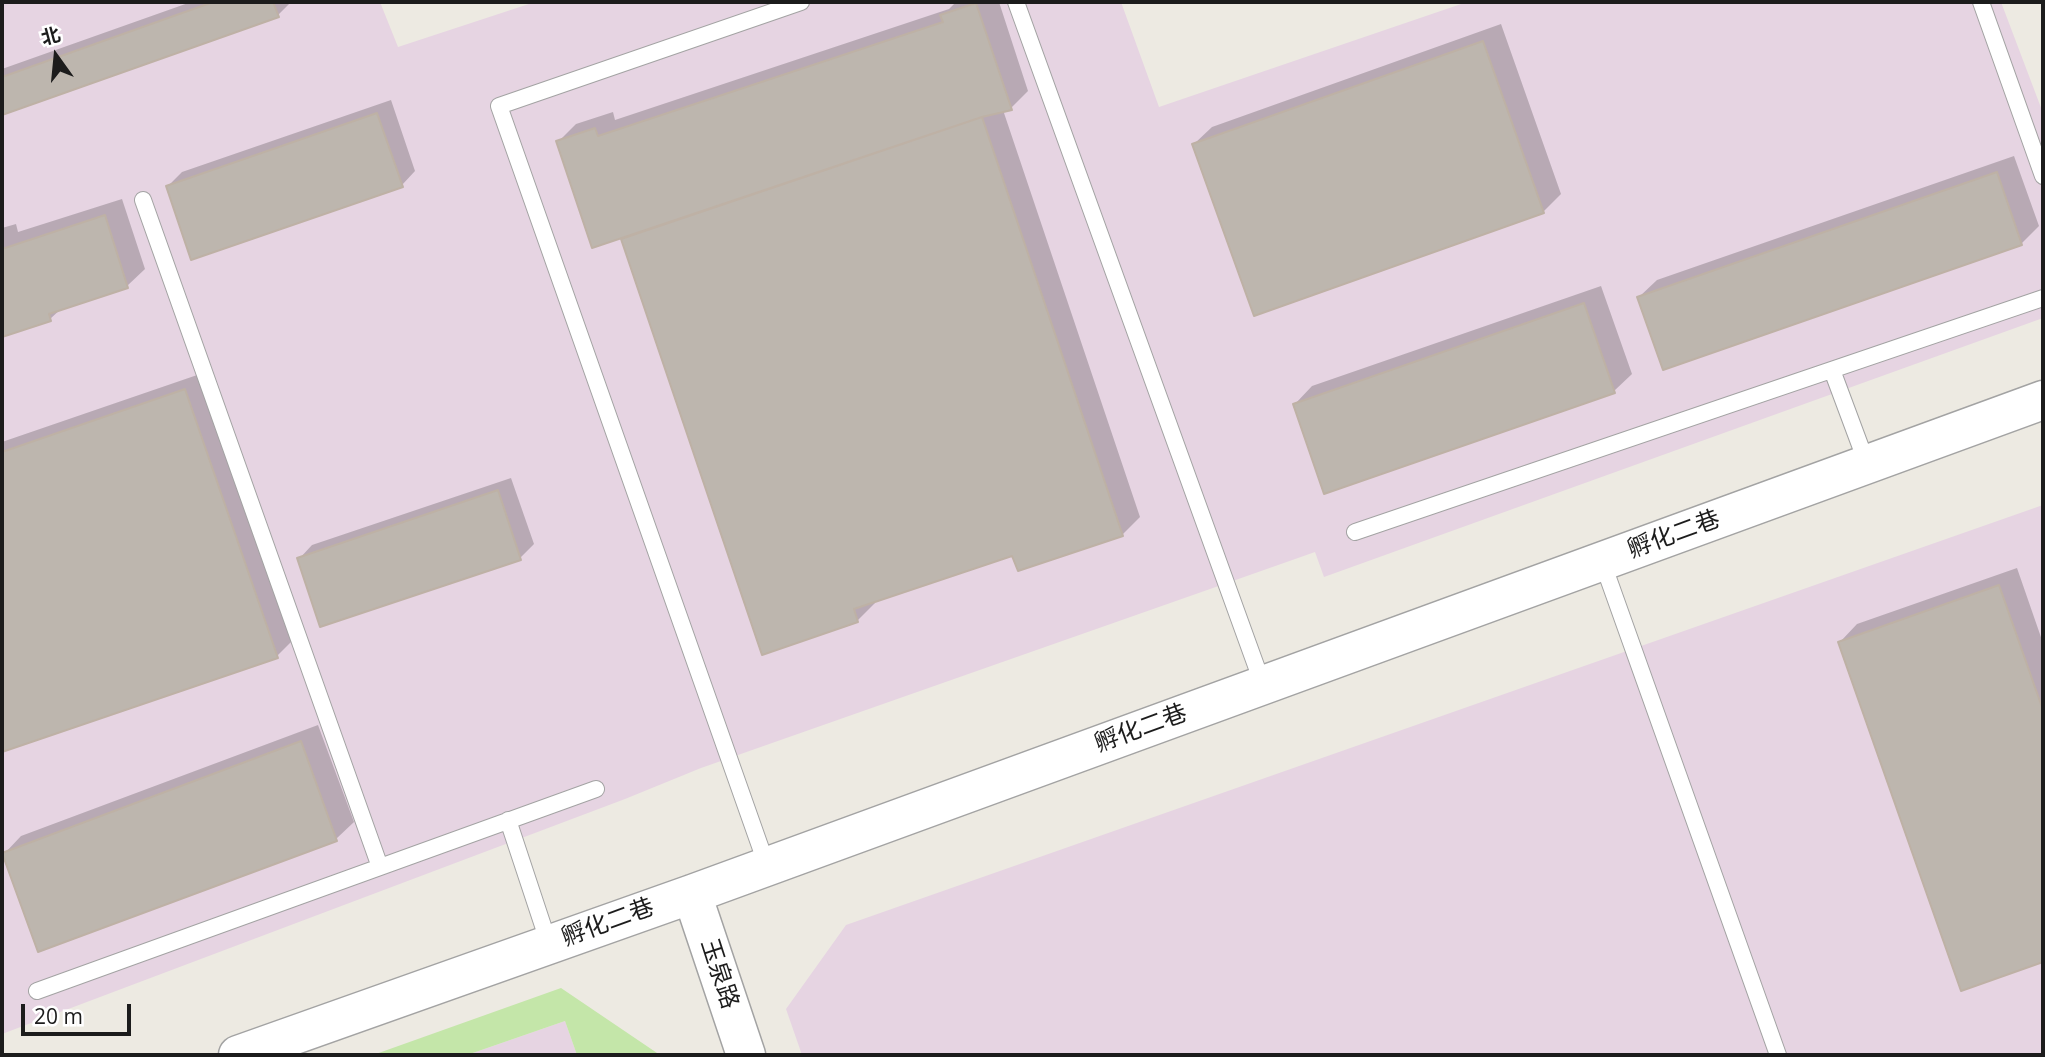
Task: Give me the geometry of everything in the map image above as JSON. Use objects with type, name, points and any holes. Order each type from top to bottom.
[{"type":"street","name":"孵化二巷","points":[[238,1055],[692,894],[2043,400]]},
{"type":"street","name":"玉泉路","points":[[692,894],[746,1055]]},
{"type":"lane","points":[[766,866],[499,106],[801,2]]},
{"type":"lane","points":[[1016,2],[1263,685]]},
{"type":"lane","points":[[1981,2],[2043,176]]},
{"type":"lane","points":[[143,200],[380,867]]},
{"type":"lane","points":[[1355,531],[2043,298]]},
{"type":"lane","points":[[1832,370],[1867,464]]},
{"type":"lane","points":[[1602,561],[1778,1055]]},
{"type":"lane","points":[[37,991],[596,789]]},
{"type":"lane","points":[[508,820],[549,945]]},
{"type":"shaded area","points":[[2,2],[380,2],[398,47],[535,2],[1121,2],[1159,107],[1467,2],[2001,2],[2043,113],[2043,318],[1324,577],[1315,552],[701,768],[2,1034]]},
{"type":"shaded area","points":[[2043,505],[2043,1055],[802,1055],[786,1009],[846,925]]},
{"type":"shaded area","points":[[565,1021],[577,1055],[467,1055]]},
{"type":"green space","points":[[561,988],[660,1055],[577,1055],[565,1021],[467,1055],[373,1055]]},
{"type":"building","points":[[213,2],[273,2],[279,17],[2,115],[2,77]]},
{"type":"building","points":[[976,3],[1012,110],[982,117],[592,248],[556,141],[595,128],[598,136],[943,22],[940,15]]},
{"type":"building","points":[[1483,41],[1544,213],[1254,316],[1192,144]]},
{"type":"building","points":[[377,113],[403,187],[191,260],[166,186]]},
{"type":"building","points":[[982,117],[1123,536],[1018,571],[1012,556],[854,609],[858,622],[762,655],[621,239]]},
{"type":"building","points":[[1997,172],[2022,245],[1663,370],[1637,297]]},
{"type":"building","points":[[105,215],[128,288],[49,314],[51,321],[2,337],[2,249]]},
{"type":"building","points":[[1584,303],[1615,393],[1324,494],[1293,404]]},
{"type":"building","points":[[185,389],[278,658],[2,752],[2,452]]},
{"type":"building","points":[[498,490],[521,560],[320,627],[297,558]]},
{"type":"building","points":[[1999,585],[2043,710],[2043,962],[1961,991],[1838,642]]},
{"type":"building","points":[[301,741],[337,841],[38,952],[2,853]]}]
